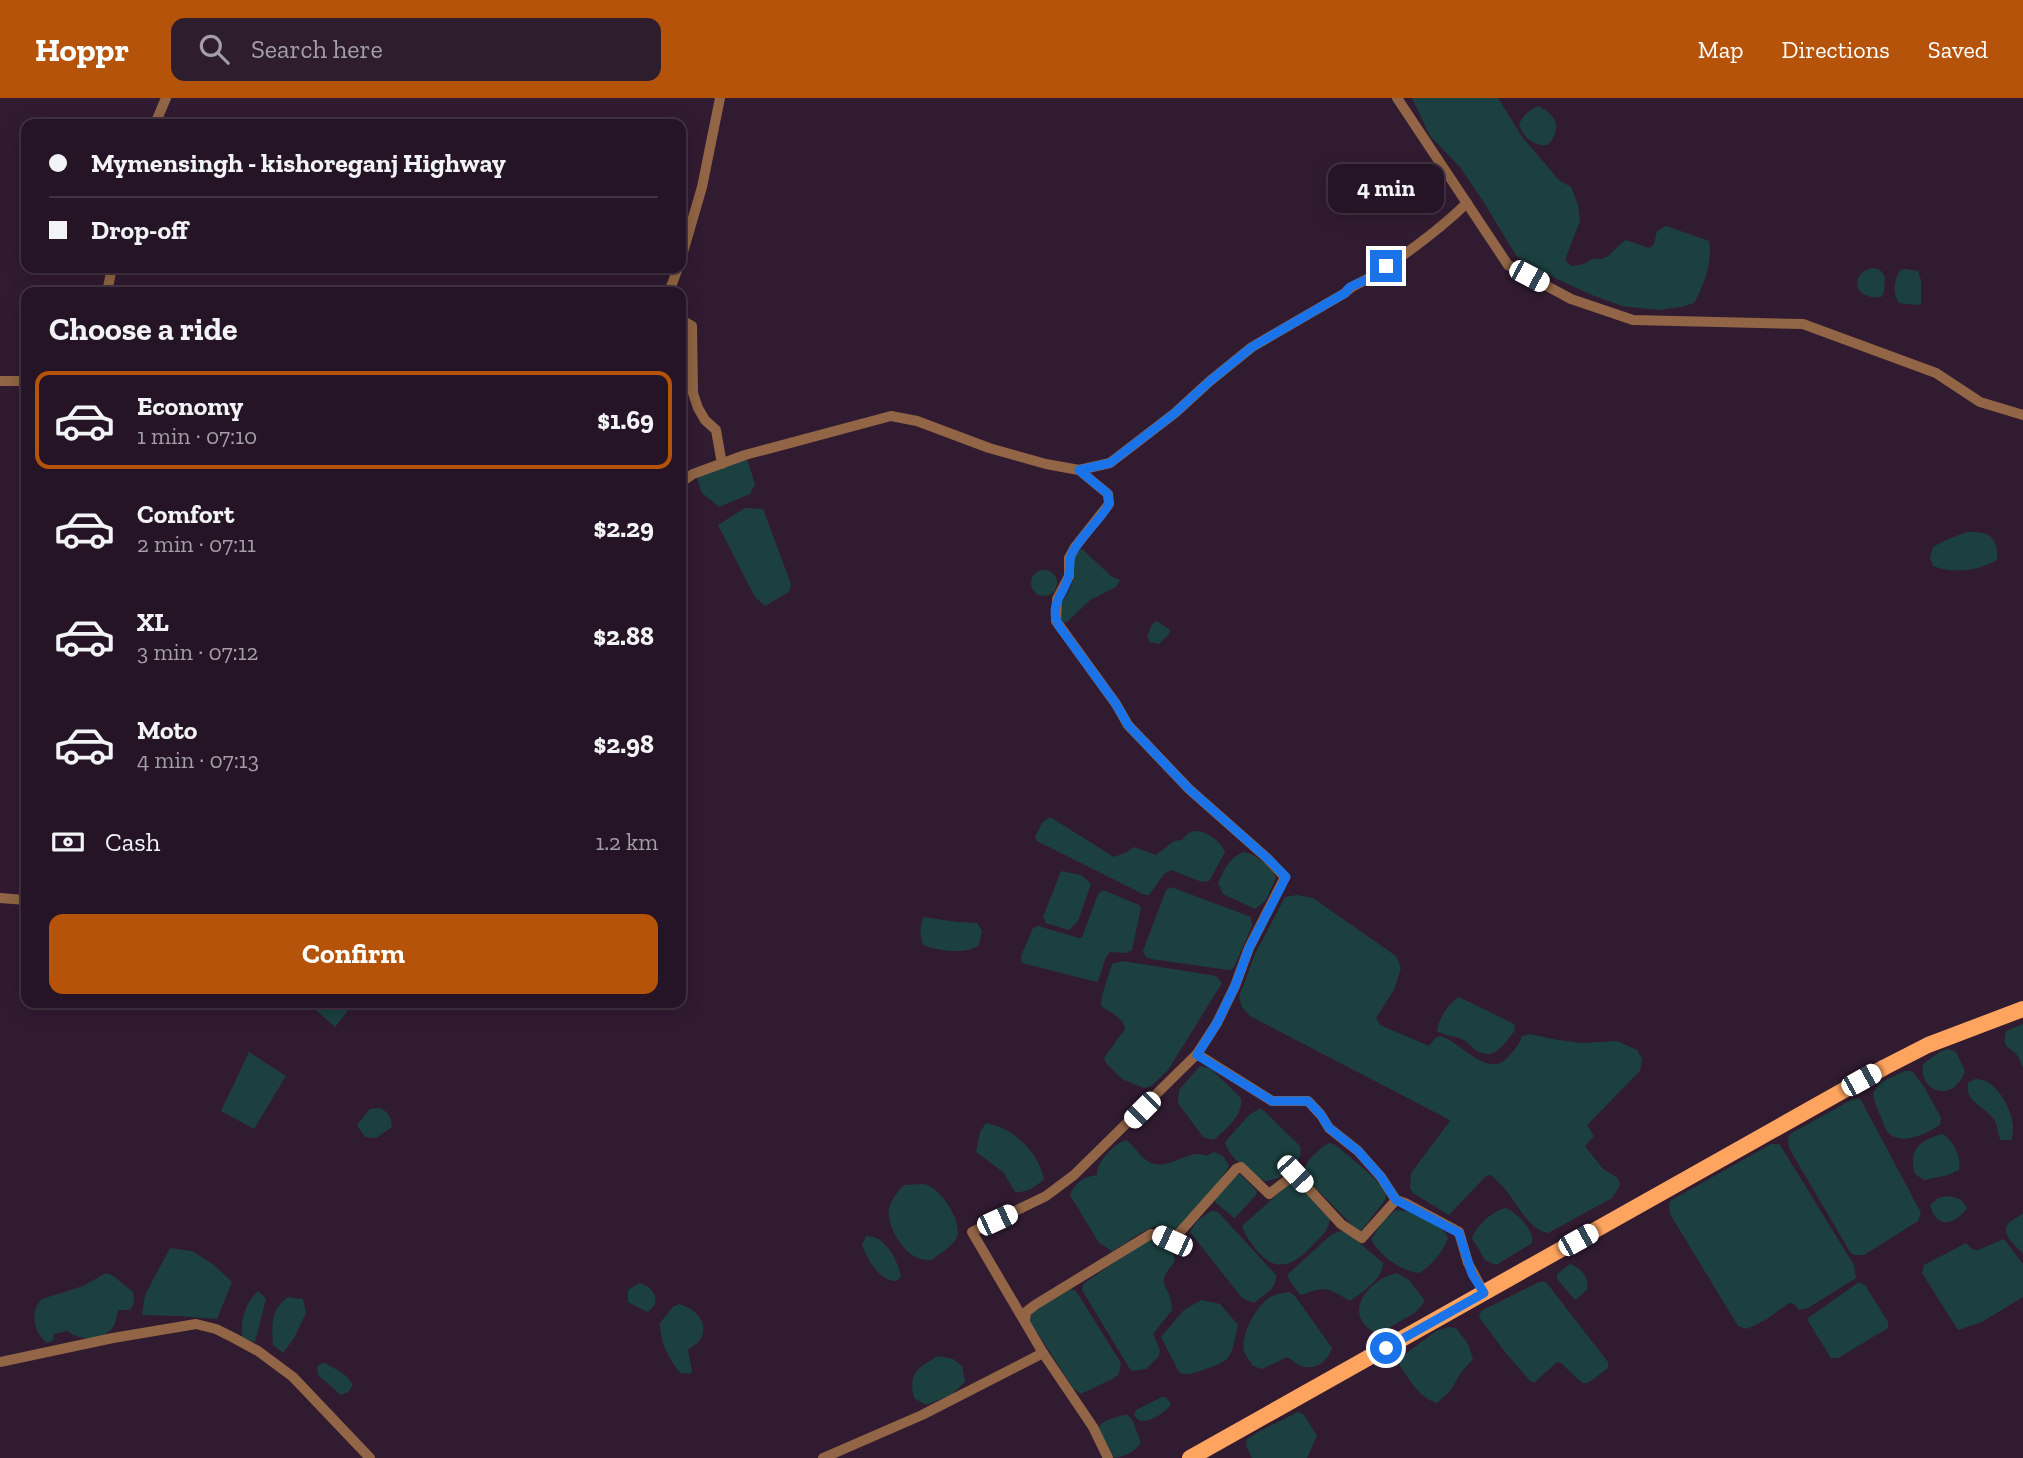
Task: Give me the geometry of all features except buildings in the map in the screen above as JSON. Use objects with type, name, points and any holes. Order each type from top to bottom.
[{"type":"main road","points":[[1190,1458],[1885,1067],[1928,1045],[2023,1009]]},
{"type":"street","points":[[157,119],[166,98]]},
{"type":"street","points":[[686,242],[702,187],[720,98]]},
{"type":"street","points":[[1397,98],[1508,265],[1571,299],[1633,320],[1803,324],[1936,373],[1980,402],[2023,415]]},
{"type":"street","points":[[686,479],[746,455],[891,416],[917,421],[1046,464],[1079,470],[1110,463],[1175,413],[1252,347],[1345,293],[1350,287],[1370,278],[1451,219],[1467,203]]},
{"type":"street","points":[[686,323],[692,326],[693,393],[705,420],[716,430],[722,464]]},
{"type":"street","points":[[0,381],[21,381]]},
{"type":"street","points":[[1079,470],[1108,494],[1109,504],[1069,558],[1069,576],[1057,599],[1056,621],[1128,725],[1189,789],[1286,877],[1249,948],[1217,1023],[1197,1055],[1074,1175],[1046,1196],[972,1232],[1043,1353],[1093,1427],[1108,1458]]},
{"type":"street","points":[[0,898],[21,900]]},
{"type":"street","points":[[1197,1055],[1272,1101],[1308,1101],[1329,1128],[1374,1168],[1396,1200],[1459,1233],[1472,1274],[1484,1293]]},
{"type":"street","points":[[1025,1320],[1027,1312],[1035,1305],[1150,1234],[1172,1241],[1236,1169],[1241,1167],[1269,1194],[1295,1174],[1340,1223],[1362,1238],[1396,1200]]},
{"type":"street","points":[[0,1362],[196,1324],[216,1329],[258,1351],[293,1377],[370,1458]]},
{"type":"street","points":[[823,1458],[922,1415],[1043,1353]]},
{"type":"shaded area","points":[[1412,98],[1498,98],[1523,138],[1559,180],[1571,187],[1578,205],[1580,221],[1565,260],[1571,266],[1584,264],[1594,258],[1604,258],[1626,240],[1649,248],[1654,244],[1657,231],[1666,226],[1709,241],[1707,273],[1694,303],[1659,310],[1622,306],[1555,278],[1517,257],[1460,167],[1430,136]]},
{"type":"shaded area","points":[[1539,106],[1550,114],[1556,123],[1555,133],[1548,145],[1530,141],[1519,125],[1527,113]]},
{"type":"shaded area","points":[[1873,268],[1880,270],[1885,277],[1881,297],[1865,295],[1857,286],[1860,275]]},
{"type":"shaded area","points":[[1900,270],[1918,271],[1921,280],[1921,304],[1899,303],[1897,299],[1896,278]]},
{"type":"shaded area","points":[[747,459],[755,484],[750,494],[719,507],[701,492],[697,477]]},
{"type":"shaded area","points":[[745,508],[763,509],[791,584],[789,592],[765,606],[755,597],[718,525]]},
{"type":"shaded area","points":[[1967,532],[1991,537],[1996,545],[1997,560],[1982,567],[1965,570],[1933,566],[1930,558],[1933,547]]},
{"type":"shaded area","points":[[1082,549],[1111,576],[1120,580],[1116,587],[1090,600],[1066,623],[1058,618],[1059,613],[1073,580],[1074,558]]},
{"type":"shaded area","points":[[1044,570],[1053,574],[1057,583],[1053,592],[1044,596],[1035,592],[1031,583],[1035,574]]},
{"type":"shaded area","points":[[1157,621],[1170,630],[1159,644],[1150,642],[1147,637],[1152,624]]},
{"type":"shaded area","points":[[1050,817],[1114,857],[1134,847],[1156,855],[1174,841],[1182,840],[1195,831],[1211,836],[1225,852],[1209,881],[1202,882],[1171,870],[1164,874],[1149,895],[1145,895],[1037,841],[1035,837],[1042,823]]},
{"type":"shaded area","points":[[1245,852],[1263,862],[1276,877],[1266,900],[1255,909],[1223,894],[1218,883],[1231,860]]},
{"type":"shaded area","points":[[1061,871],[1081,875],[1091,884],[1078,921],[1069,930],[1046,923],[1043,917]]},
{"type":"shaded area","points":[[1171,887],[1251,917],[1252,926],[1234,967],[1230,970],[1146,957],[1143,951],[1166,890]]},
{"type":"shaded area","points":[[1103,890],[1141,908],[1132,950],[1126,953],[1110,952],[1097,982],[1022,963],[1021,956],[1033,928],[1038,926],[1082,937],[1098,894]]},
{"type":"shaded area","points":[[1297,895],[1313,898],[1396,956],[1401,968],[1394,990],[1376,1018],[1380,1025],[1429,1046],[1437,1037],[1444,1037],[1481,1061],[1491,1064],[1501,1063],[1510,1055],[1522,1036],[1530,1034],[1582,1043],[1617,1041],[1637,1050],[1642,1059],[1640,1071],[1587,1125],[1594,1136],[1585,1146],[1603,1169],[1618,1178],[1620,1185],[1612,1198],[1548,1233],[1531,1224],[1507,1191],[1491,1175],[1486,1176],[1449,1215],[1413,1193],[1410,1188],[1411,1173],[1450,1121],[1250,1016],[1242,1007],[1239,997],[1255,954],[1285,897]]},
{"type":"shaded area","points":[[924,917],[977,923],[982,931],[979,945],[968,950],[952,951],[923,945],[920,931]]},
{"type":"shaded area","points":[[1123,961],[1216,976],[1222,983],[1168,1070],[1150,1087],[1144,1088],[1122,1079],[1104,1058],[1125,1029],[1119,1018],[1101,1006],[1112,964]]},
{"type":"shaded area","points":[[1459,997],[1514,1024],[1515,1030],[1495,1052],[1479,1052],[1463,1039],[1438,1032],[1438,1025],[1445,1011]]},
{"type":"shaded area","points":[[314,1008],[350,1008],[335,1027]]},
{"type":"shaded area","points":[[2023,1024],[2023,1068],[2018,1056],[2005,1041],[2006,1031]]},
{"type":"shaded area","points":[[1949,1049],[1956,1052],[1965,1071],[1960,1082],[1953,1088],[1938,1090],[1926,1081],[1923,1064],[1941,1051]]},
{"type":"shaded area","points":[[249,1052],[286,1076],[254,1129],[221,1111]]},
{"type":"shaded area","points":[[1200,1066],[1211,1069],[1241,1098],[1237,1116],[1214,1140],[1203,1137],[1178,1103],[1179,1090]]},
{"type":"shaded area","points":[[1905,1071],[1912,1071],[1925,1088],[1941,1118],[1940,1125],[1935,1128],[1906,1139],[1892,1136],[1887,1131],[1873,1093],[1881,1082]]},
{"type":"shaded area","points":[[1975,1079],[1992,1085],[2008,1107],[2013,1124],[2011,1140],[2001,1140],[1992,1117],[1970,1096],[1968,1083]]},
{"type":"shaded area","points":[[1858,1098],[1921,1213],[1918,1221],[1864,1255],[1850,1252],[1789,1148],[1788,1140],[1790,1134]]},
{"type":"shaded area","points":[[380,1108],[386,1111],[392,1127],[376,1138],[365,1137],[357,1125],[370,1109]]},
{"type":"shaded area","points":[[1261,1108],[1300,1146],[1299,1160],[1291,1171],[1264,1181],[1231,1154],[1225,1142],[1250,1114]]},
{"type":"shaded area","points":[[986,1123],[1006,1130],[1023,1143],[1036,1160],[1044,1179],[1031,1189],[1015,1192],[1003,1172],[976,1152],[980,1132]]},
{"type":"shaded area","points":[[1942,1134],[1956,1149],[1959,1170],[1924,1180],[1915,1174],[1914,1152],[1922,1143]]},
{"type":"shaded area","points":[[1126,1140],[1144,1159],[1158,1165],[1193,1154],[1206,1156],[1214,1152],[1223,1156],[1229,1166],[1219,1183],[1176,1229],[1172,1231],[1162,1226],[1151,1228],[1112,1251],[1099,1243],[1070,1195],[1080,1181],[1097,1175],[1099,1165],[1107,1154]]},
{"type":"shaded area","points":[[1329,1143],[1334,1144],[1361,1166],[1385,1192],[1383,1203],[1361,1231],[1302,1174],[1312,1156]]},
{"type":"shaded area","points":[[1771,1144],[1779,1144],[1782,1148],[1854,1265],[1856,1278],[1808,1308],[1799,1310],[1789,1303],[1747,1329],[1738,1326],[1670,1214],[1669,1205],[1670,1201]]},
{"type":"shaded area","points":[[1240,1174],[1257,1191],[1235,1218],[1215,1202],[1235,1176]]},
{"type":"shaded area","points":[[1295,1182],[1330,1220],[1326,1231],[1296,1260],[1287,1264],[1269,1262],[1247,1237],[1242,1226]]},
{"type":"shaded area","points":[[924,1184],[943,1197],[958,1230],[953,1243],[932,1260],[921,1259],[908,1252],[893,1231],[889,1216],[891,1202],[904,1185]]},
{"type":"shaded area","points":[[1948,1196],[1961,1200],[1967,1208],[1957,1218],[1946,1222],[1936,1218],[1930,1205],[1938,1198]]},
{"type":"shaded area","points":[[1506,1208],[1524,1222],[1532,1243],[1496,1265],[1485,1260],[1472,1238],[1486,1219]]},
{"type":"shaded area","points":[[1396,1210],[1426,1219],[1440,1228],[1448,1238],[1437,1257],[1420,1273],[1391,1262],[1371,1239],[1384,1220]]},
{"type":"shaded area","points":[[1211,1211],[1218,1212],[1276,1275],[1272,1288],[1254,1303],[1242,1298],[1190,1232],[1197,1221]]},
{"type":"shaded area","points":[[2023,1213],[2023,1254],[2010,1240],[2006,1228]]},
{"type":"shaded area","points":[[1340,1231],[1349,1234],[1383,1263],[1380,1274],[1371,1285],[1350,1301],[1326,1289],[1300,1295],[1288,1274],[1331,1235]]},
{"type":"shaded area","points":[[866,1236],[879,1240],[890,1250],[901,1277],[896,1281],[884,1277],[871,1263],[862,1245]]},
{"type":"shaded area","points":[[1152,1236],[1165,1243],[1174,1253],[1174,1263],[1164,1277],[1172,1310],[1153,1334],[1160,1350],[1159,1356],[1146,1369],[1131,1371],[1082,1290],[1083,1284]]},
{"type":"shaded area","points":[[2004,1239],[2023,1264],[2023,1297],[1982,1322],[1958,1330],[1922,1273],[1924,1265],[1966,1243],[1972,1249],[1978,1250]]},
{"type":"shaded area","points":[[170,1248],[192,1251],[214,1265],[232,1282],[217,1319],[142,1315],[145,1295]]},
{"type":"shaded area","points":[[1570,1264],[1581,1271],[1587,1281],[1587,1290],[1575,1300],[1557,1279],[1557,1274]]},
{"type":"shaded area","points":[[106,1273],[133,1292],[134,1303],[130,1310],[118,1310],[113,1327],[104,1335],[85,1338],[68,1331],[54,1334],[53,1341],[47,1343],[36,1328],[34,1316],[42,1299],[83,1286]]},
{"type":"shaded area","points":[[1397,1273],[1409,1280],[1425,1301],[1416,1312],[1378,1334],[1360,1318],[1359,1308],[1368,1290],[1386,1277]]},
{"type":"shaded area","points":[[1539,1282],[1546,1282],[1608,1362],[1608,1368],[1588,1383],[1582,1383],[1557,1362],[1535,1382],[1531,1382],[1479,1317],[1481,1311]]},
{"type":"shaded area","points":[[1859,1282],[1865,1285],[1888,1322],[1888,1328],[1838,1358],[1831,1358],[1808,1318]]},
{"type":"shaded area","points":[[639,1283],[655,1295],[655,1304],[647,1312],[628,1302],[628,1290]]},
{"type":"shaded area","points":[[1072,1289],[1076,1291],[1121,1363],[1119,1374],[1114,1378],[1081,1394],[1073,1388],[1029,1320],[1040,1305]]},
{"type":"shaded area","points":[[258,1291],[266,1299],[255,1342],[242,1338],[242,1325],[244,1313]]},
{"type":"shaded area","points":[[1289,1292],[1295,1296],[1332,1348],[1330,1353],[1321,1364],[1312,1367],[1301,1366],[1287,1357],[1262,1369],[1253,1366],[1243,1344],[1251,1320],[1266,1300]]},
{"type":"shaded area","points":[[288,1297],[303,1299],[306,1313],[283,1353],[273,1345],[273,1324],[278,1307]]},
{"type":"shaded area","points":[[1201,1300],[1220,1304],[1238,1325],[1231,1352],[1225,1361],[1184,1374],[1179,1372],[1161,1337],[1184,1310]]},
{"type":"shaded area","points":[[679,1304],[690,1308],[699,1316],[703,1326],[700,1340],[688,1350],[692,1371],[690,1374],[680,1373],[661,1337],[660,1323],[673,1307]]},
{"type":"shaded area","points":[[1456,1328],[1468,1344],[1473,1359],[1450,1391],[1437,1403],[1415,1388],[1400,1366],[1400,1358],[1436,1331]]},
{"type":"shaded area","points":[[938,1356],[953,1359],[962,1366],[965,1382],[951,1395],[926,1405],[914,1398],[912,1382],[920,1368]]},
{"type":"shaded area","points":[[325,1363],[350,1381],[353,1385],[348,1392],[341,1395],[318,1375],[317,1367]]},
{"type":"shaded area","points":[[1166,1397],[1171,1404],[1160,1415],[1143,1421],[1134,1415],[1136,1410]]},
{"type":"shaded area","points":[[1298,1412],[1304,1415],[1317,1436],[1307,1458],[1252,1458],[1246,1446],[1247,1439]]},
{"type":"shaded area","points":[[1124,1415],[1132,1419],[1141,1443],[1126,1455],[1109,1458],[1097,1430],[1105,1422]]},
{"type":"route","points":[[1386,266],[1252,347],[1175,413],[1110,463],[1079,470],[1108,494],[1110,499],[1108,507],[1069,558],[1070,572],[1057,599],[1056,621],[1128,725],[1189,789],[1286,877],[1249,948],[1217,1023],[1197,1055],[1272,1101],[1308,1101],[1329,1128],[1358,1151],[1381,1177],[1396,1200],[1459,1233],[1472,1274],[1484,1293],[1386,1348]]}]
